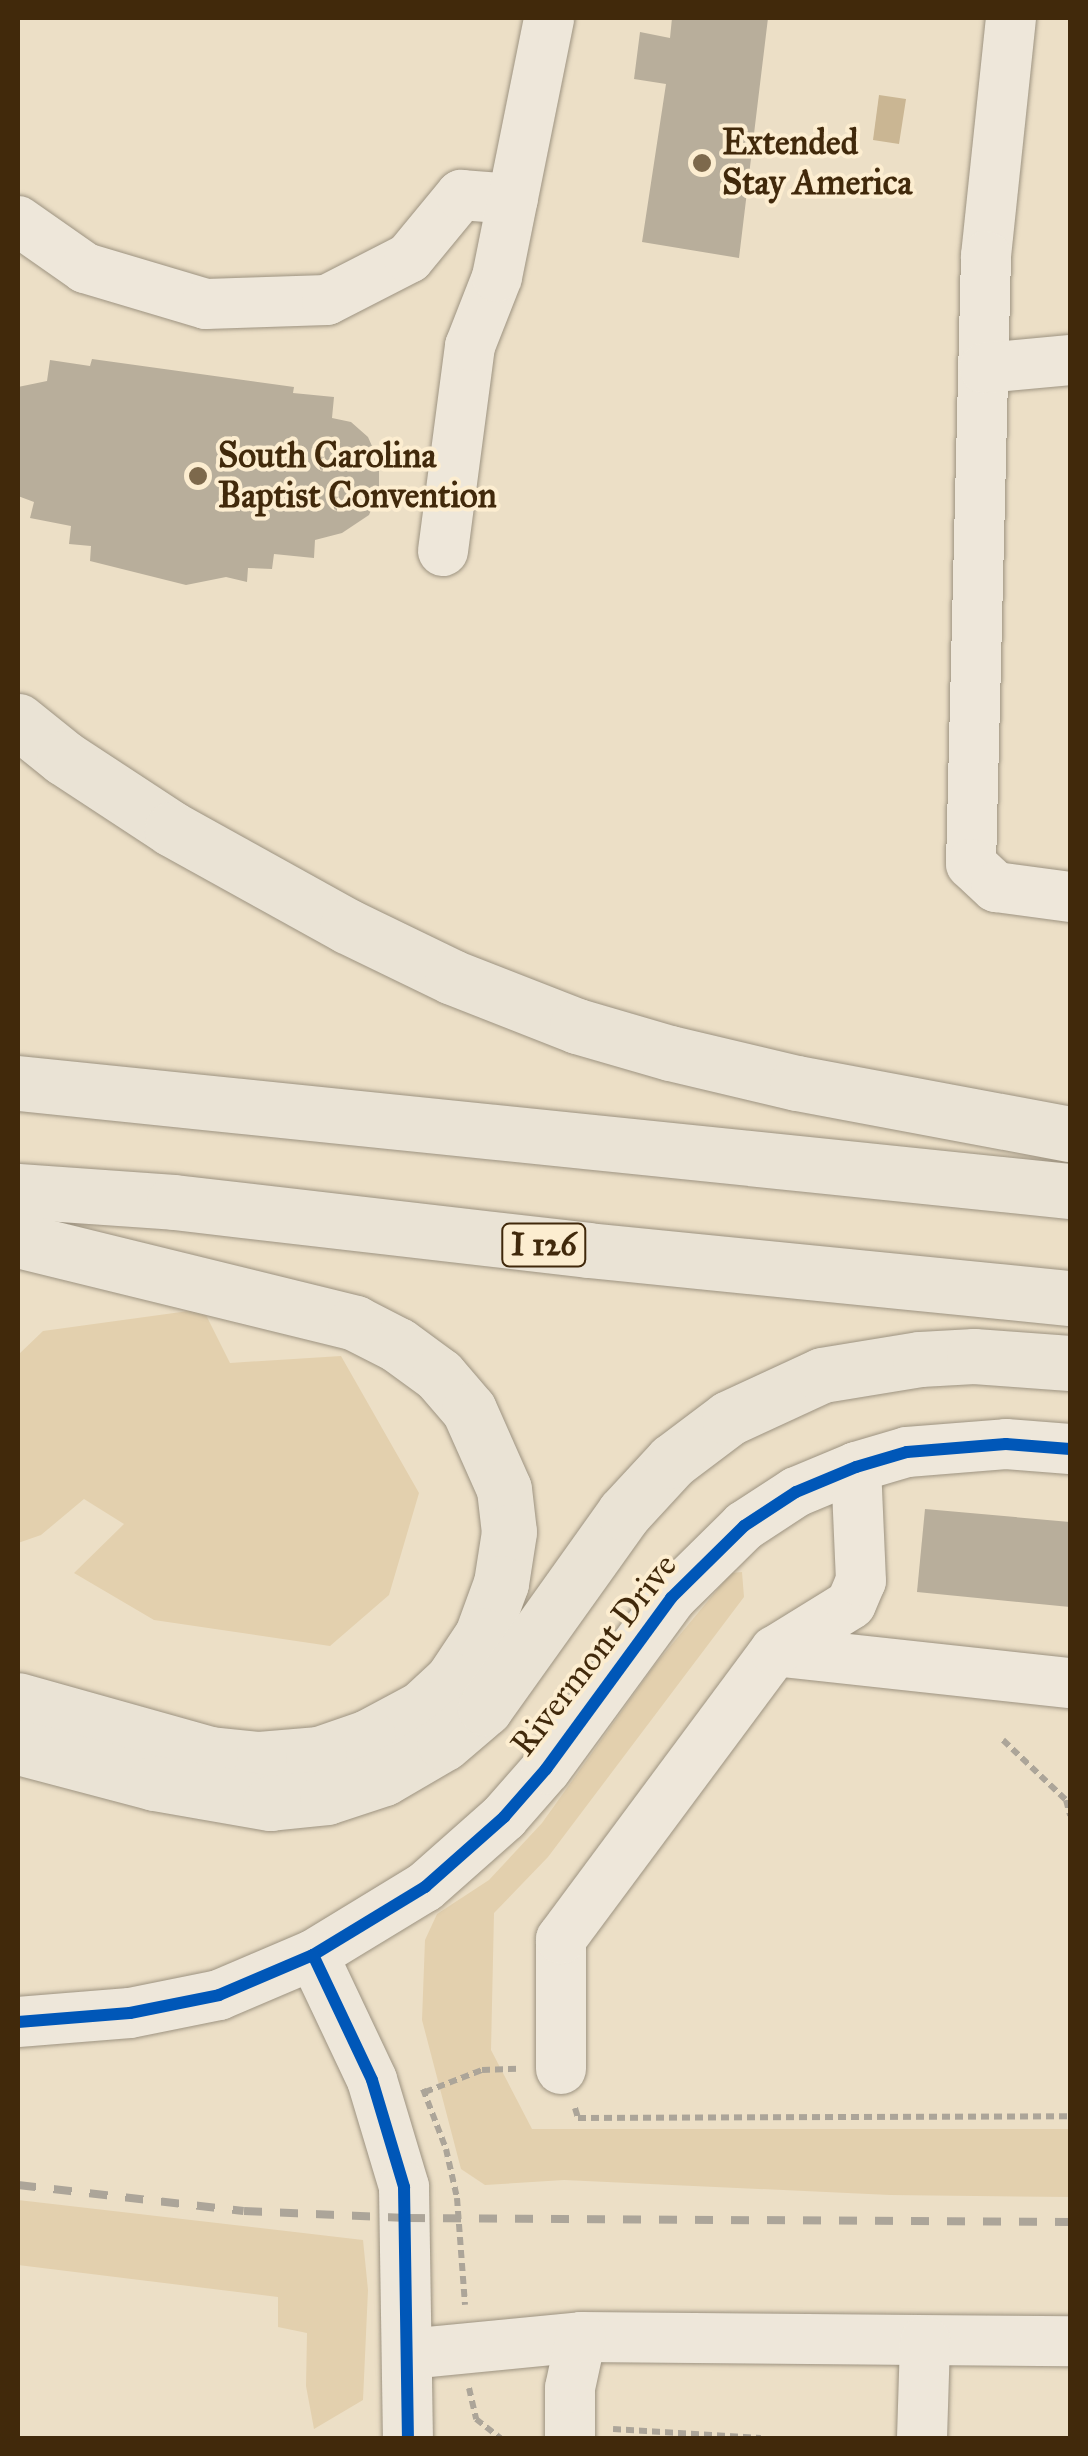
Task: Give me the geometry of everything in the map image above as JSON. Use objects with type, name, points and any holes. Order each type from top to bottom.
[{"type":"highway","points":[[18,721],[64,758],[172,829],[346,926],[452,978],[578,1026],[670,1054],[797,1083],[1070,1134]]},
{"type":"highway","points":[[18,1083],[1070,1191]]},
{"type":"highway","name":"I 126","points":[[18,1191],[174,1202],[588,1250],[1070,1298]]},
{"type":"highway","points":[[18,1240],[354,1324],[398,1345],[439,1375],[468,1410],[504,1489],[509,1532],[501,1583],[482,1635],[452,1680],[422,1708],[368,1738],[319,1754],[260,1759],[210,1754],[18,1700]]},
{"type":"highway","points":[[18,1746],[154,1783],[270,1802],[327,1797],[384,1778],[444,1743],[485,1708],[624,1513],[672,1462],[729,1418],[822,1375],[920,1359],[974,1356],[1070,1362]]},
{"type":"street","points":[[443,551],[470,346],[497,278],[549,18]]},
{"type":"street","points":[[1011,18],[986,256],[971,864],[996,887],[1070,897]]},
{"type":"street","points":[[18,221],[85,268],[206,304],[327,300],[409,258],[461,195],[513,199]]},
{"type":"street","points":[[984,368],[1070,360]]},
{"type":"street","name":"Rivermont Drive","points":[[18,2022],[130,2013],[219,1995],[312,1954],[425,1887],[504,1817],[546,1768],[670,1598],[702,1563],[744,1526],[796,1492],[856,1467],[955,1445],[1070,1449]]},
{"type":"street","points":[[561,2069],[561,1939],[776,1651],[852,1604],[858,1592],[856,1467]]},
{"type":"street","points":[[776,1651],[1070,1683]]},
{"type":"street","points":[[312,1954],[372,2080],[397,2155],[407,2218],[408,2438]]},
{"type":"street","points":[[408,2354],[582,2337],[1070,2341]]},
{"type":"street","points":[[582,2337],[570,2388],[591,2434]]},
{"type":"street","points":[[922,2438],[925,2341]]},
{"type":"path","points":[[1003,1740],[1066,1800],[1070,1816]]},
{"type":"path","points":[[425,2092],[482,2070],[561,2069]]},
{"type":"path","points":[[578,2118],[1070,2116]]},
{"type":"path","points":[[591,2434],[761,2438]]},
{"type":"shaded area","points":[[879,95],[906,99],[899,144],[873,140]]},
{"type":"shaded area","points":[[203,1309],[230,1363],[341,1356],[419,1493],[389,1595],[330,1646],[154,1620],[74,1573],[124,1524],[84,1499],[41,1535],[18,1543],[18,1355],[43,1331]]},
{"type":"shaded area","points":[[742,1572],[744,1597],[548,1857],[494,1913],[491,2050],[532,2129],[1070,2129],[1070,2197],[890,2195],[564,2180],[485,2185],[461,2169],[422,2020],[425,1940],[437,1914],[489,1880],[542,1823],[654,1666],[731,1573]]},
{"type":"shaded area","points":[[18,2200],[363,2240],[368,2290],[363,2400],[314,2429],[306,2386],[307,2333],[278,2327],[278,2297],[18,2265]]},
{"type":"building","name":"Extended Stay America","points":[[672,18],[768,18],[739,258],[642,242],[666,84],[634,79],[640,32],[670,38]]},
{"type":"building","name":"South Carolina Baptist Convention","points":[[92,359],[294,387],[293,393],[334,397],[332,418],[351,422],[368,437],[379,462],[379,491],[369,515],[342,533],[315,540],[314,558],[274,554],[272,569],[248,568],[247,582],[226,577],[186,585],[90,561],[91,546],[69,544],[71,526],[30,518],[34,502],[18,496],[18,387],[47,381],[50,360],[90,366]]},
{"type":"building","points":[[925,1509],[1070,1522],[1070,1607],[917,1592]]},
{"type":"railway","points":[[18,2185],[244,2211],[407,2218],[1070,2222]]},
{"type":"cycle path","points":[[313,1955],[425,1887],[504,1817],[546,1769],[671,1598],[744,1526],[796,1492],[856,1467],[907,1452],[1006,1444],[1070,1449]]},
{"type":"cycle path","points":[[18,2022],[130,2013],[219,1995],[313,1955],[372,2080],[404,2187],[408,2438]]},
{"type":"place","name":"Extended Stay America","points":[[702,163]]},
{"type":"place","name":"South Carolina Baptist Convention","points":[[198,476]]}]
